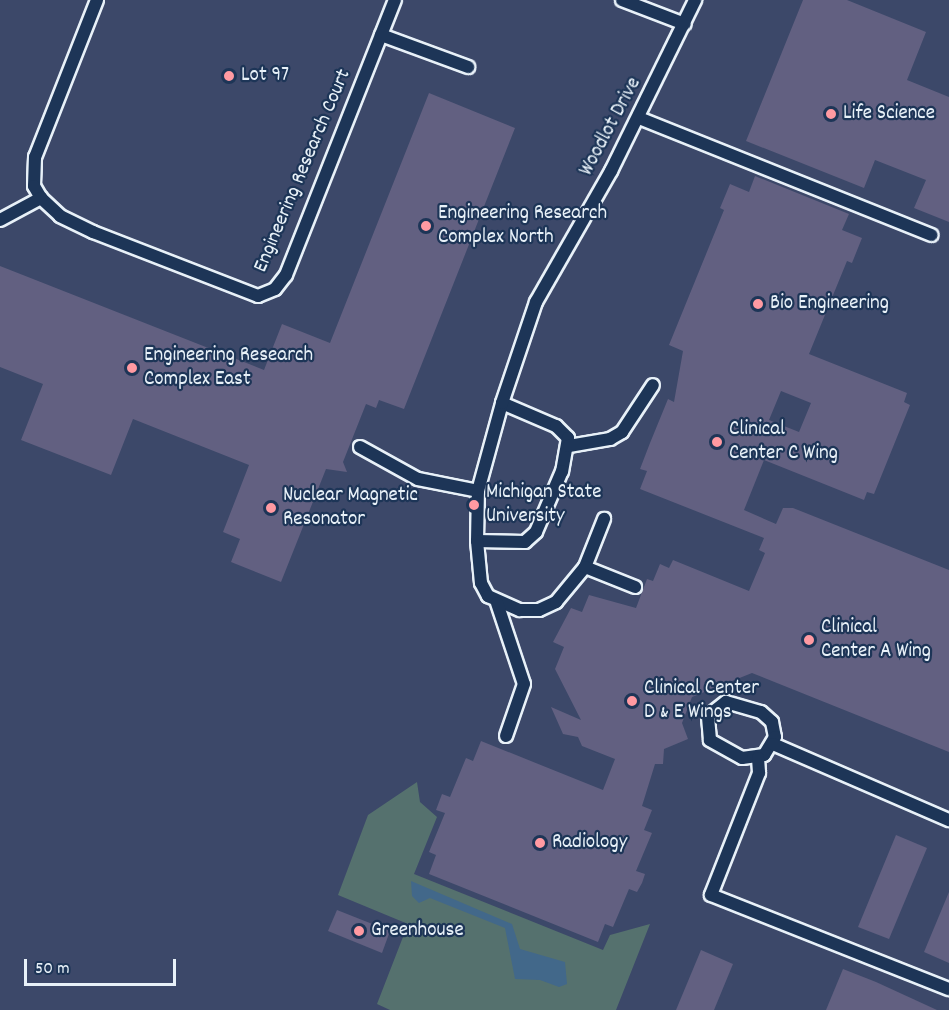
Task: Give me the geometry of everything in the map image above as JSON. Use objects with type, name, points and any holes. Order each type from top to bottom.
[{"type":"lane","points":[[0,220],[41,198],[34,186],[35,157],[97,0]]},
{"type":"lane","name":"Engineering Research Court","points":[[41,198],[60,216],[93,232],[248,294],[267,294],[286,275],[395,0]]},
{"type":"lane","points":[[622,0],[685,24]]},
{"type":"lane","name":"Woodlot Drive","points":[[506,736],[524,684],[497,603],[481,583],[477,541],[478,491],[502,403],[536,302],[639,118],[695,0]]},
{"type":"lane","points":[[381,34],[468,67]]},
{"type":"lane","points":[[639,118],[932,235]]},
{"type":"lane","points":[[569,446],[610,439],[622,432],[653,385]]},
{"type":"lane","points":[[502,403],[556,426],[569,446]]},
{"type":"lane","points":[[477,541],[525,542],[536,532],[569,446]]},
{"type":"lane","points":[[360,447],[418,479],[478,491]]},
{"type":"lane","points":[[497,603],[539,610],[556,602],[585,567],[604,519]]},
{"type":"lane","points":[[585,567],[635,587]]},
{"type":"lane","points":[[734,701],[761,712],[772,722],[773,744],[759,758],[742,758],[710,740],[706,724],[712,710],[734,701]]},
{"type":"lane","points":[[773,744],[949,820]]},
{"type":"lane","points":[[759,758],[759,773],[711,895],[949,989]]},
{"type":"shaded area","name":"Michigan State University","points":[[0,0],[949,0],[949,1010],[0,1010]]},
{"type":"shaded area","points":[[411,881],[512,924],[520,949],[565,962],[567,984],[559,987],[540,980],[515,979],[505,928],[430,898],[419,903],[412,896]]},
{"type":"green space","points":[[417,782],[420,802],[437,817],[414,874],[603,950],[610,935],[650,924],[616,1010],[390,1010],[377,1004],[408,924],[338,895],[368,815]]},
{"type":"building","name":"Life Science","points":[[803,0],[847,0],[926,32],[907,80],[949,97],[949,222],[914,208],[926,180],[875,160],[864,188],[746,141]]},
{"type":"building","points":[[429,93],[515,128],[404,409],[379,400],[376,408],[366,404],[343,462],[347,472],[326,469],[281,582],[231,562],[240,539],[223,532],[249,465],[133,419],[111,475],[21,440],[43,384],[0,367],[0,266],[264,370],[282,324],[330,343]]},
{"type":"building","points":[[755,176],[849,214],[842,230],[862,238],[852,263],[847,261],[809,354],[907,393],[904,402],[910,405],[874,494],[867,492],[864,500],[764,460],[744,510],[776,524],[783,508],[793,508],[949,570],[949,752],[752,673],[692,697],[682,723],[688,739],[664,749],[663,764],[655,764],[642,806],[652,810],[644,830],[652,833],[636,871],[645,874],[642,883],[637,892],[629,889],[613,927],[605,924],[598,942],[429,874],[436,855],[429,852],[445,813],[436,810],[442,794],[450,797],[466,758],[473,761],[481,741],[603,790],[615,759],[582,746],[578,737],[563,734],[551,707],[581,720],[555,669],[564,647],[553,642],[571,608],[582,612],[589,595],[636,608],[647,579],[653,581],[660,564],[669,568],[673,560],[749,591],[765,553],[759,550],[764,538],[640,489],[647,471],[640,469],[668,399],[674,402],[683,351],[669,345],[724,210],[720,208],[730,184],[749,192]],"holes":[[[781,391],[811,403],[799,432],[769,420]]]},
{"type":"building","points":[[896,835],[927,848],[889,939],[858,927]]},
{"type":"building","points":[[949,892],[949,963],[924,952]]},
{"type":"building","name":"Greenhouse","points":[[337,910],[390,931],[382,953],[328,931]]},
{"type":"building","points":[[701,950],[733,964],[714,1010],[676,1010]]},
{"type":"building","points":[[843,969],[876,982],[937,1010],[826,1010]]},
{"type":"place","name":"Lot 97","points":[[229,76]]},
{"type":"place","name":"Life Science","points":[[831,114]]},
{"type":"place","name":"Engineering Research Complex North","points":[[426,226]]},
{"type":"place","name":"Bio Engineering","points":[[758,304]]},
{"type":"place","name":"Engineering Research Complex East","points":[[132,368]]},
{"type":"place","name":"Clinical Center C Wing","points":[[717,442]]},
{"type":"place","name":"Michigan State University","points":[[474,505]]},
{"type":"place","name":"Nuclear Magnetic Resonator","points":[[271,508]]},
{"type":"place","name":"Clinical Center A Wing","points":[[809,640]]},
{"type":"place","name":"Clinical Center D & E Wings","points":[[632,701]]},
{"type":"place","name":"Radiology","points":[[540,843]]},
{"type":"place","name":"Greenhouse","points":[[359,931]]}]
